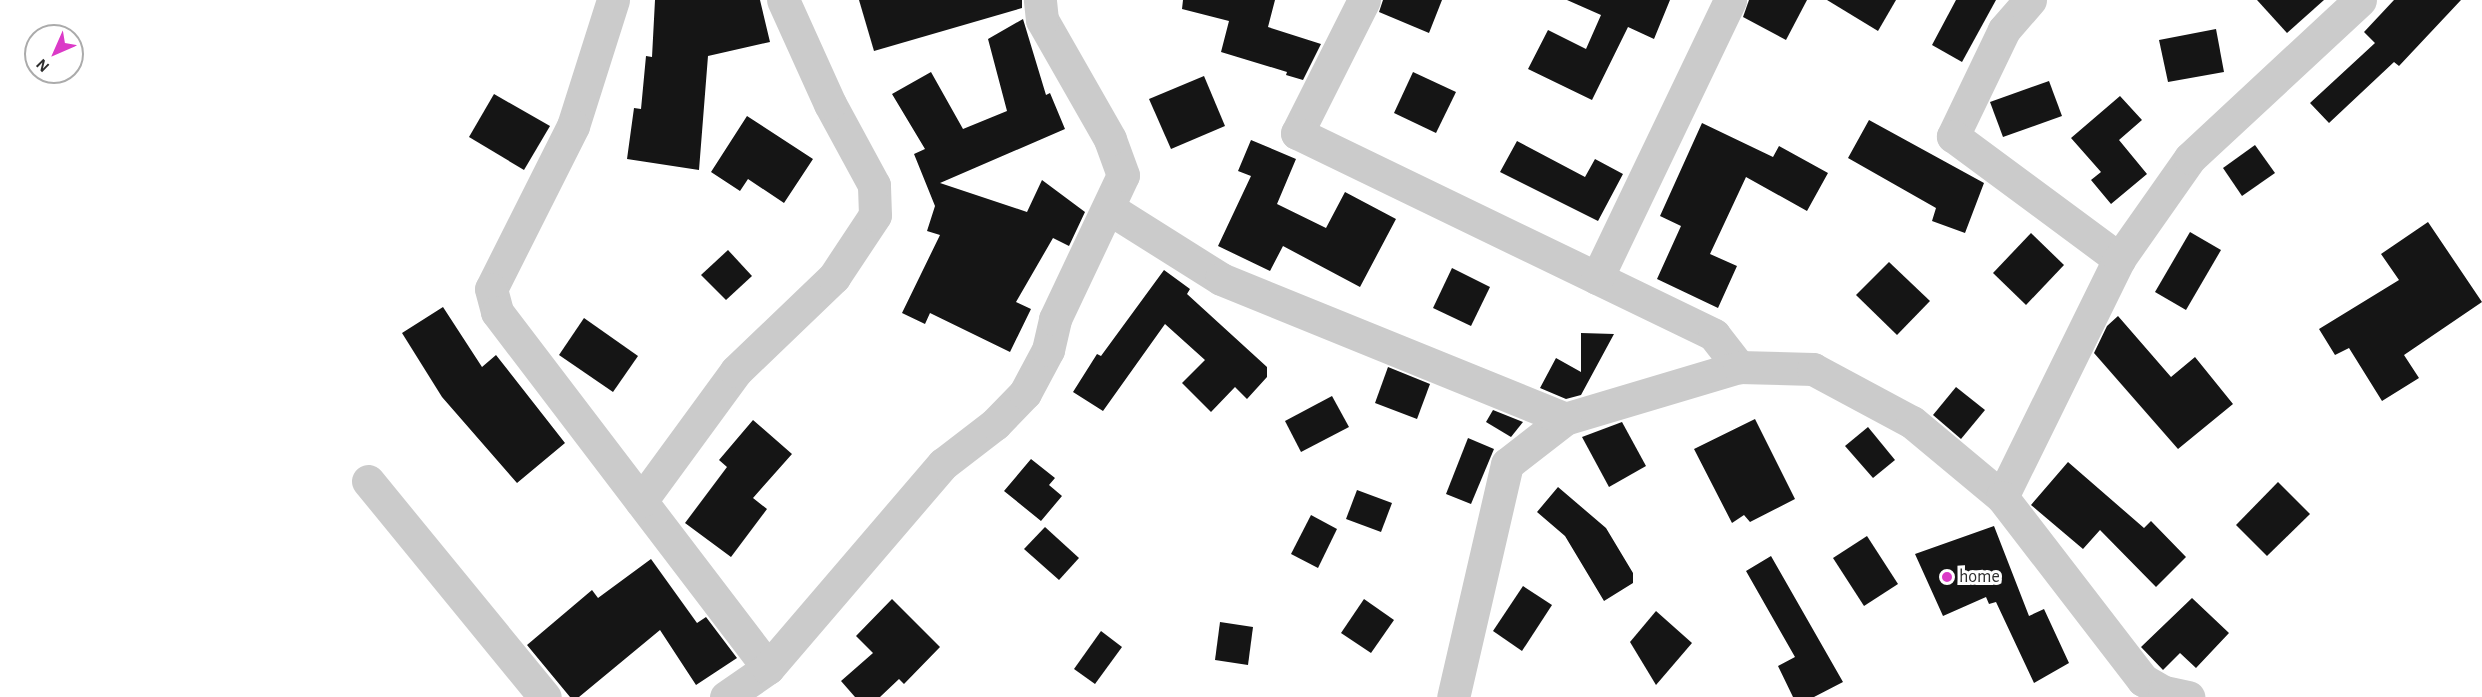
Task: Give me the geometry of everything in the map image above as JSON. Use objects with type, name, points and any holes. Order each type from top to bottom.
[{"type":"street","points":[[613,0],[573,126],[491,289],[497,312],[641,501],[749,687],[943,464],[995,424],[1025,393],[1048,350],[1055,319],[1110,209],[1123,175],[1110,139],[1042,20],[1040,0]]},
{"type":"street","points":[[641,501],[736,371],[834,277],[875,215],[874,185],[830,104],[783,0]]},
{"type":"street","points":[[1364,0],[1298,133],[1714,335],[1739,367]]},
{"type":"street","points":[[1597,278],[1730,0]]},
{"type":"street","points":[[2030,0],[2004,30],[1953,136],[2119,259]]},
{"type":"street","points":[[2002,497],[2119,259],[2190,158],[2360,0]]},
{"type":"street","points":[[1110,209],[1221,279],[1565,419]]},
{"type":"street","points":[[1453,697],[1507,464],[1565,419],[1739,367],[1813,369],[1912,422],[2002,497],[2143,680],[2164,692],[2188,697]]},
{"type":"street","points":[[368,480],[544,697]]},
{"type":"building","points":[[655,0],[760,0],[770,42],[708,56],[699,170],[627,159],[634,108],[641,109],[646,56],[652,57]]},
{"type":"building","points":[[859,0],[1022,0],[1022,8],[874,51]]},
{"type":"building","points":[[1183,0],[1275,0],[1268,27],[1321,44],[1303,80],[1286,75],[1287,72],[1221,52],[1229,21],[1182,9]]},
{"type":"building","points":[[1383,0],[1442,0],[1429,33],[1379,12]]},
{"type":"building","points":[[1567,0],[1670,0],[1654,39],[1628,27],[1592,100],[1528,69],[1548,30],[1586,49],[1601,15]]},
{"type":"building","points":[[1749,0],[1807,0],[1786,40],[1743,17]]},
{"type":"building","points":[[1827,0],[1896,0],[1878,31]]},
{"type":"building","points":[[1956,0],[1996,0],[1962,62],[1932,45]]},
{"type":"building","points":[[2257,0],[2324,0],[2287,33]]},
{"type":"building","points":[[2394,0],[2461,0],[2399,66],[2394,62],[2329,123],[2310,103],[2375,43],[2364,32]]},
{"type":"building","points":[[1023,19],[1046,95],[1050,93],[1065,129],[940,183],[1027,212],[1042,180],[1085,212],[1069,246],[1053,238],[1016,302],[1031,309],[1010,352],[930,313],[925,324],[902,313],[940,235],[927,231],[935,206],[914,154],[925,149],[892,94],[931,72],[963,129],[1007,111],[988,39]]},
{"type":"building","points":[[2216,29],[2224,72],[2168,82],[2159,40]]},
{"type":"building","points":[[1413,72],[1456,92],[1436,133],[1394,113]]},
{"type":"building","points":[[1204,76],[1225,126],[1171,149],[1149,99]]},
{"type":"building","points":[[2049,81],[2062,116],[2003,137],[1990,102]]},
{"type":"building","points":[[494,94],[550,126],[524,170],[469,137]]},
{"type":"building","points":[[2120,96],[2142,120],[2119,140],[2147,174],[2111,204],[2091,180],[2101,172],[2071,138]]},
{"type":"building","points":[[747,116],[813,159],[784,203],[748,179],[740,191],[711,172]]},
{"type":"building","points":[[1869,120],[1984,183],[1965,233],[1932,221],[1936,208],[1848,158]]},
{"type":"building","points":[[1702,123],[1773,157],[1779,146],[1828,173],[1807,211],[1746,177],[1710,254],[1737,266],[1718,308],[1657,279],[1681,226],[1660,216]]},
{"type":"building","points":[[1251,140],[1296,159],[1277,204],[1326,228],[1345,192],[1396,219],[1360,287],[1283,246],[1270,271],[1218,246],[1251,176],[1238,171]]},
{"type":"building","points":[[1517,141],[1585,177],[1595,159],[1623,174],[1598,221],[1500,172]]},
{"type":"building","points":[[2255,145],[2275,173],[2242,196],[2223,168]]},
{"type":"building","points":[[2428,222],[2482,302],[2404,355],[2419,378],[2382,401],[2349,348],[2335,355],[2319,329],[2399,280],[2381,254]]},
{"type":"building","points":[[2190,232],[2221,250],[2186,310],[2155,292]]},
{"type":"building","points":[[2031,233],[2064,265],[2026,305],[1993,273]]},
{"type":"building","points":[[728,250],[752,276],[726,300],[701,275]]},
{"type":"building","points":[[1889,262],[1930,301],[1897,335],[1856,295]]},
{"type":"building","points":[[1452,268],[1490,287],[1471,326],[1433,308]]},
{"type":"building","points":[[1164,270],[1190,289],[1187,294],[1267,367],[1267,377],[1247,399],[1235,387],[1211,412],[1182,383],[1205,360],[1165,324],[1103,411],[1073,392],[1097,354],[1101,356]]},
{"type":"building","points":[[443,307],[482,367],[496,355],[565,443],[517,483],[442,397],[402,333]]},
{"type":"building","points":[[2118,316],[2171,377],[2195,357],[2233,404],[2178,449],[2094,353],[2107,326]]},
{"type":"building","points":[[584,318],[638,356],[613,392],[559,355]]},
{"type":"building","points":[[1581,333],[1614,334],[1581,395],[1566,399],[1540,388],[1556,358],[1581,372]]},
{"type":"building","points":[[1388,367],[1430,384],[1417,419],[1375,403]]},
{"type":"building","points":[[1956,387],[1985,410],[1961,439],[1933,415]]},
{"type":"building","points":[[1332,396],[1349,427],[1301,452],[1285,421]]},
{"type":"building","points":[[1493,410],[1523,422],[1511,437],[1486,422]]},
{"type":"building","points":[[1755,419],[1795,499],[1750,522],[1744,515],[1732,523],[1694,449]]},
{"type":"building","points":[[753,420],[792,454],[753,498],[767,509],[731,557],[685,523],[727,467],[719,460]]},
{"type":"building","points":[[1622,422],[1646,466],[1609,487],[1582,437]]},
{"type":"building","points":[[1868,427],[1895,460],[1873,478],[1845,446]]},
{"type":"building","points":[[1468,438],[1494,449],[1471,504],[1446,494]]},
{"type":"building","points":[[1031,459],[1055,478],[1049,485],[1062,496],[1041,521],[1004,491]]},
{"type":"building","points":[[2068,462],[2144,528],[2151,521],[2186,557],[2156,587],[2100,530],[2083,549],[2031,505]]},
{"type":"building","points":[[2278,482],[2310,514],[2267,556],[2236,525]]},
{"type":"building","points":[[1558,487],[1606,528],[1633,573],[1633,583],[1604,601],[1565,536],[1537,512]]},
{"type":"building","points":[[1357,490],[1392,503],[1381,532],[1346,519]]},
{"type":"building","points":[[1311,515],[1337,529],[1318,568],[1291,554]]},
{"type":"building","points":[[1994,526],[2029,616],[2044,609],[2069,663],[2034,683],[1996,602],[1989,604],[1986,597],[1943,616],[1915,554]]},
{"type":"building","points":[[1045,527],[1079,558],[1059,580],[1024,549]]},
{"type":"building","points":[[1867,536],[1898,584],[1864,606],[1833,558]]},
{"type":"building","points":[[1771,556],[1843,682],[1814,697],[1793,697],[1778,666],[1795,657],[1746,571]]},
{"type":"building","points":[[651,559],[697,623],[706,617],[737,658],[696,685],[660,630],[579,697],[570,697],[527,645],[592,590],[598,598]]},
{"type":"building","points":[[1523,586],[1552,605],[1522,651],[1493,631]]},
{"type":"building","points":[[2192,598],[2229,633],[2196,668],[2180,653],[2163,670],[2141,647]]},
{"type":"building","points":[[892,599],[940,647],[904,684],[899,679],[880,697],[855,697],[841,681],[873,653],[856,636]]},
{"type":"building","points":[[1364,599],[1394,620],[1371,653],[1341,633]]},
{"type":"building","points":[[1656,611],[1692,643],[1656,685],[1630,642]]},
{"type":"building","points":[[1220,622],[1253,627],[1248,665],[1215,660]]},
{"type":"building","points":[[1101,631],[1122,647],[1095,684],[1074,669]]},
{"type":"place","name":"home","points":[[1947,577]]}]
